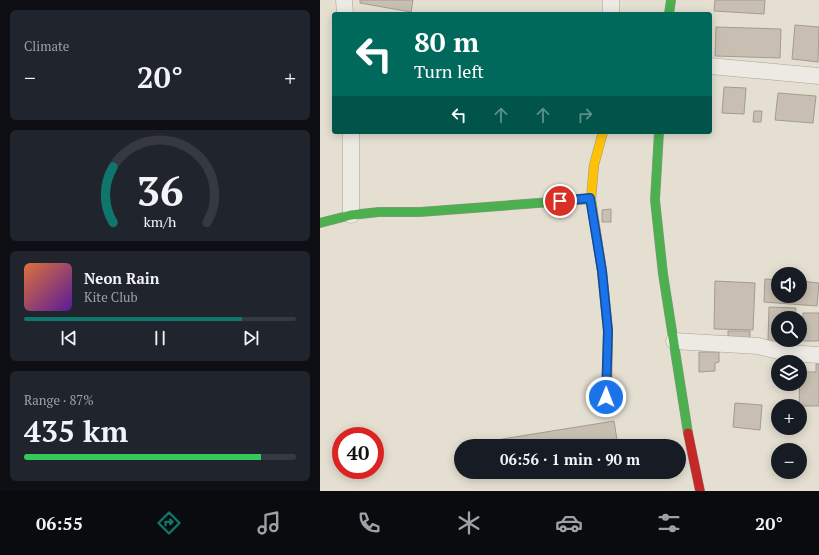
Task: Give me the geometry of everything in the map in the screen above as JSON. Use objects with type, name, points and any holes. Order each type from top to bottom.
[{"type":"street","points":[[344,0],[345,12]]},
{"type":"street","points":[[611,0],[611,12]]},
{"type":"street","points":[[669,12],[671,0]]},
{"type":"street","points":[[712,66],[819,76]]},
{"type":"street","points":[[351,134],[351,215]]},
{"type":"street","points":[[602,134],[594,165],[590,198],[602,271],[608,331],[606,397]]},
{"type":"street","points":[[659,134],[655,200],[663,274],[688,432],[700,491]]},
{"type":"street","points":[[320,222],[351,215],[379,212],[420,212],[590,198]]},
{"type":"street","points":[[674,341],[758,346],[787,353],[819,355]]},
{"type":"building","points":[[360,0],[413,0],[411,12],[360,3]]},
{"type":"building","points":[[715,0],[765,0],[764,14],[714,11]]},
{"type":"building","points":[[795,25],[819,27],[818,62],[792,59]]},
{"type":"building","points":[[716,27],[781,29],[780,58],[715,56]]},
{"type":"building","points":[[724,87],[746,88],[744,114],[722,113]]},
{"type":"building","points":[[778,93],[816,96],[813,123],[775,120]]},
{"type":"building","points":[[754,111],[762,111],[761,122],[753,122]]},
{"type":"building","points":[[611,209],[611,222],[602,222],[602,210]]},
{"type":"building","points":[[765,279],[771,279],[771,303],[764,302]]},
{"type":"building","points":[[715,281],[755,283],[753,330],[714,329]]},
{"type":"building","points":[[807,282],[819,283],[817,306],[777,303],[807,303]]},
{"type":"building","points":[[769,307],[796,308],[796,311],[771,311],[771,341],[768,341]]},
{"type":"building","points":[[807,313],[819,313],[819,341],[807,341]]},
{"type":"building","points":[[728,331],[750,331],[750,340],[728,339]]},
{"type":"building","points":[[699,352],[719,352],[719,362],[715,363],[715,371],[699,372]]},
{"type":"building","points":[[816,364],[819,364],[819,406],[807,406],[807,399],[799,399],[799,391],[807,391],[807,372],[816,372]]},
{"type":"building","points":[[735,403],[762,405],[760,430],[733,427]]},
{"type":"building","points":[[614,421],[617,439],[502,439]]},
{"type":"traffic: fast","points":[[669,12],[671,0]]},
{"type":"traffic: fast","points":[[659,134],[655,200],[663,274],[688,433]]},
{"type":"traffic: fast","points":[[320,223],[351,215],[379,212],[420,212],[591,199]]},
{"type":"traffic: slow","points":[[602,134],[594,165],[591,199],[602,271],[608,331],[607,397]]},
{"type":"traffic: jam","points":[[688,433],[700,491]]},
{"type":"route","points":[[560,201],[590,198],[602,271],[608,331],[606,397]]}]
